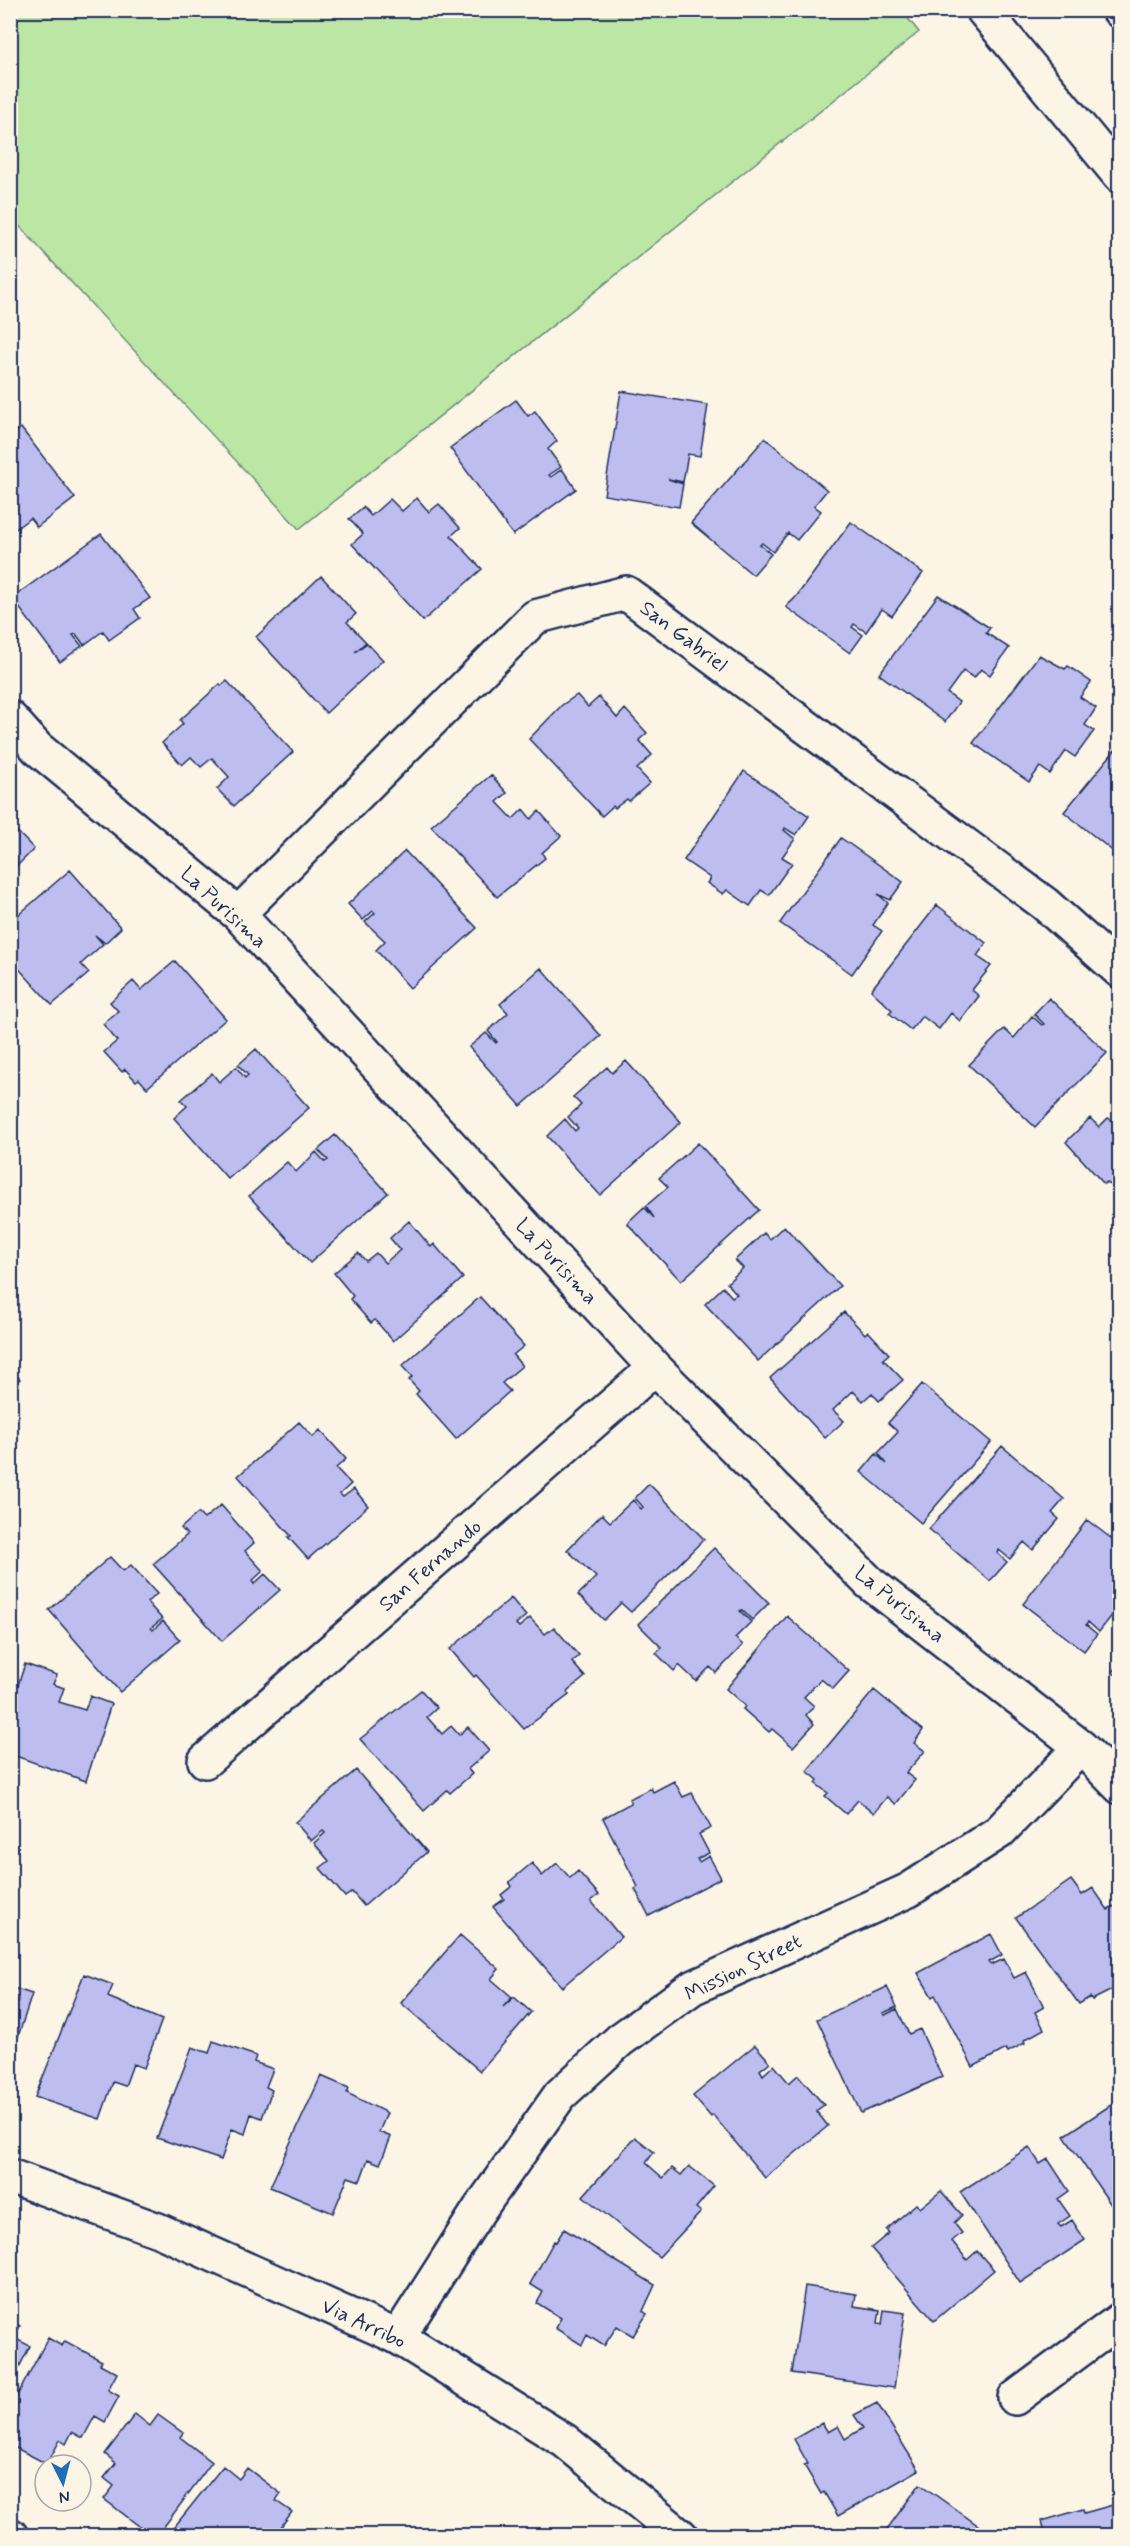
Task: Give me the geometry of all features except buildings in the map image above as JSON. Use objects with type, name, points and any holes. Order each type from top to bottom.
[{"type":"street","points":[[983,10],[1119,176]]},
{"type":"street","name":"San Gabriel","points":[[238,914],[535,617],[626,593],[1045,904],[1119,971]]},
{"type":"street","name":"La Purisima","points":[[10,718],[37,748],[238,914],[655,1368],[870,1583],[1081,1747],[1119,1787]]},
{"type":"street","name":"San Fernando","points":[[205,1761],[655,1368]]},
{"type":"street","name":"Mission Street","points":[[398,2337],[479,2210],[560,2095],[620,2040],[692,1988],[909,1890],[999,1832],[1081,1747]]},
{"type":"street","name":"Via Arribo","points":[[10,2176],[158,2230],[398,2337],[565,2441],[681,2535]]},
{"type":"street","points":[[1015,2398],[1119,2320]]},
{"type":"green space","points":[[901,10],[919,32],[299,529],[11,217],[11,11]]}]
